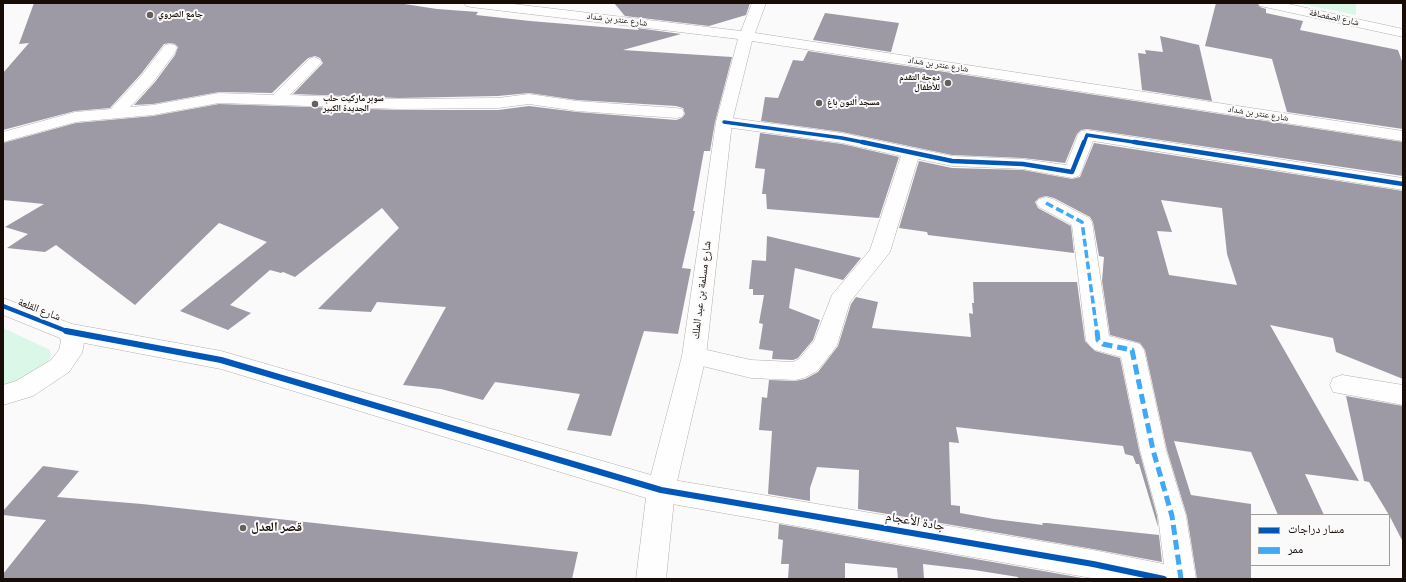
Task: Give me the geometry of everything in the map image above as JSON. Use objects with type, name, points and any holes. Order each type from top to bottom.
[{"type":"street","name":"شارع عنتر بن شداد","points":[[472,3],[747,36],[1403,136]]},
{"type":"street","name":"شارع مسلمة بن عبد الملك","points":[[651,579],[661,490],[694,356],[724,122],[743,44],[759,3]]},
{"type":"street","name":"شارع الصفصافة","points":[[1265,3],[1403,33]]},
{"type":"street","points":[[116,113],[148,78],[170,48]]},
{"type":"street","points":[[278,99],[314,62]]},
{"type":"street","points":[[3,137],[75,117],[153,110],[219,98],[399,104],[498,103],[529,99],[577,106],[676,114]]},
{"type":"street","points":[[724,122],[842,138],[952,161],[1023,164],[1072,172],[1087,135],[1403,184]]},
{"type":"street","points":[[694,356],[751,369],[795,371],[808,365],[825,345],[840,300],[880,252],[912,153]]},
{"type":"street","points":[[1046,203],[1082,222],[1098,340],[1103,344],[1132,350],[1153,450],[1172,516],[1181,579]]},
{"type":"street","name":"شارع القلعة","points":[[3,306],[68,332],[221,360],[661,490]]},
{"type":"street","points":[[3,395],[24,389],[60,366],[70,353],[73,341],[68,332]]},
{"type":"street","points":[[1342,385],[1403,395]]},
{"type":"street","name":"جادة الأعجام","points":[[661,490],[1093,564],[1164,579]]},
{"type":"green space","points":[[1297,3],[1356,3],[1356,15]]},
{"type":"green space","points":[[3,328],[50,350],[51,357],[45,366],[37,373],[3,385]]},
{"type":"building","points":[[34,3],[398,3],[437,9],[478,12],[476,15],[530,21],[639,30],[637,28],[681,34],[623,50],[732,57],[715,122],[710,151],[704,151],[693,211],[695,211],[682,268],[691,269],[678,334],[644,331],[611,436],[567,430],[580,394],[495,382],[483,400],[441,389],[403,385],[446,307],[377,302],[371,312],[318,309],[399,228],[382,208],[295,277],[283,272],[281,273],[270,270],[230,305],[251,313],[228,330],[180,311],[267,242],[219,223],[135,305],[56,245],[45,252],[7,248],[28,234],[5,227],[44,204],[3,200],[3,143],[76,123],[153,116],[219,104],[399,110],[498,110],[529,106],[577,112],[676,120],[682,118],[685,114],[683,108],[676,106],[577,100],[529,93],[498,96],[399,98],[293,94],[323,63],[320,58],[315,56],[308,58],[272,93],[219,92],[153,104],[134,105],[155,82],[175,55],[178,47],[175,44],[170,43],[164,44],[141,74],[110,108],[75,111],[3,130],[3,73],[29,43],[19,44]]},
{"type":"building","points":[[614,3],[750,3],[746,15],[709,26],[625,16]]},
{"type":"building","points":[[1216,3],[1257,3],[1260,7],[1266,9],[1266,13],[1303,21],[1300,30],[1398,50],[1403,64],[1403,129],[1287,112],[1272,59],[1205,46]]},
{"type":"building","points":[[825,13],[899,23],[891,52],[813,40]]},
{"type":"building","points":[[1160,36],[1199,45],[1212,101],[1142,90],[1138,53],[1146,54],[1145,50],[1163,52]]},
{"type":"building","points":[[808,51],[1403,142],[1403,176],[1087,129],[1081,130],[1077,134],[1065,163],[1023,158],[952,155],[842,132],[761,121],[765,97],[778,98],[793,60],[803,61]]},
{"type":"building","points":[[760,133],[842,144],[899,157],[879,218],[767,209],[766,194],[762,194],[765,169],[755,168]]},
{"type":"building","points":[[1094,143],[1403,191],[1403,379],[1336,352],[1333,338],[1270,325],[1359,481],[1305,474],[1324,514],[1278,514],[1251,452],[1174,441],[1191,495],[1251,504],[1251,579],[1197,579],[1187,516],[1167,450],[1145,350],[1140,343],[1110,335],[1102,281],[1104,257],[1099,256],[1093,222],[1090,217],[1054,198],[1046,196],[1039,198],[1035,202],[1038,208],[1071,226],[1074,253],[928,235],[927,232],[899,228],[919,161],[952,168],[1023,170],[1072,179],[1080,177]],"holes":[[[1161,200],[1222,208],[1227,254],[1237,285],[1169,275],[1157,231],[1172,232]]]},
{"type":"building","points":[[767,236],[861,258],[843,280],[795,268],[789,308],[820,320],[813,340],[798,358],[793,360],[772,359],[773,351],[759,349],[763,324],[759,323],[764,295],[753,295],[753,289],[749,289],[752,260],[766,261]]},
{"type":"building","points":[[973,282],[1077,282],[1085,341],[1095,351],[1120,358],[1139,450],[1157,516],[1158,527],[1139,464],[1136,464],[1133,456],[1125,454],[1123,446],[956,427],[959,443],[949,442],[951,505],[960,506],[960,513],[994,519],[1043,525],[1042,523],[1047,523],[1159,535],[1162,562],[858,509],[859,470],[817,467],[810,488],[810,501],[768,494],[772,431],[759,430],[762,397],[767,398],[769,380],[795,381],[805,379],[818,372],[838,346],[851,304],[856,297],[878,302],[872,328],[971,337],[969,313],[973,314]]},
{"type":"building","points":[[1346,396],[1403,406],[1403,542],[1390,517],[1390,514],[1388,514],[1369,482],[1364,481]]},
{"type":"building","name":"قصر العدل","points":[[43,466],[79,471],[57,497],[142,504],[578,552],[572,579],[3,579],[3,574],[46,520],[3,515],[3,511]]},
{"type":"building","points":[[779,524],[1088,579],[1018,579],[1018,577],[974,570],[923,564],[924,579],[898,579],[897,568],[845,563],[845,579],[788,579],[789,564],[781,564],[783,540],[778,539]]},
{"type":"marked path","points":[[1046,203],[1082,222],[1098,340],[1103,344],[1132,350],[1153,450],[1172,516],[1181,579]]},
{"type":"cycle path","points":[[724,122],[842,138],[952,161],[1023,164],[1072,172],[1087,135],[1403,184]]},
{"type":"cycle path","points":[[3,306],[68,332],[221,360],[661,490],[1093,564],[1164,579]]},
{"type":"place","name":"جامع الصروي","points":[[150,15]]},
{"type":"place","name":"دوحة التقدم للأطفال","points":[[948,83]]},
{"type":"place","name":"مسجد ألتون باغ","points":[[819,103]]},
{"type":"place","name":"سوبر ماركيت حلب الجديدة الكبير","points":[[315,104]]},
{"type":"place","name":"قصر العدل","points":[[243,528]]}]
